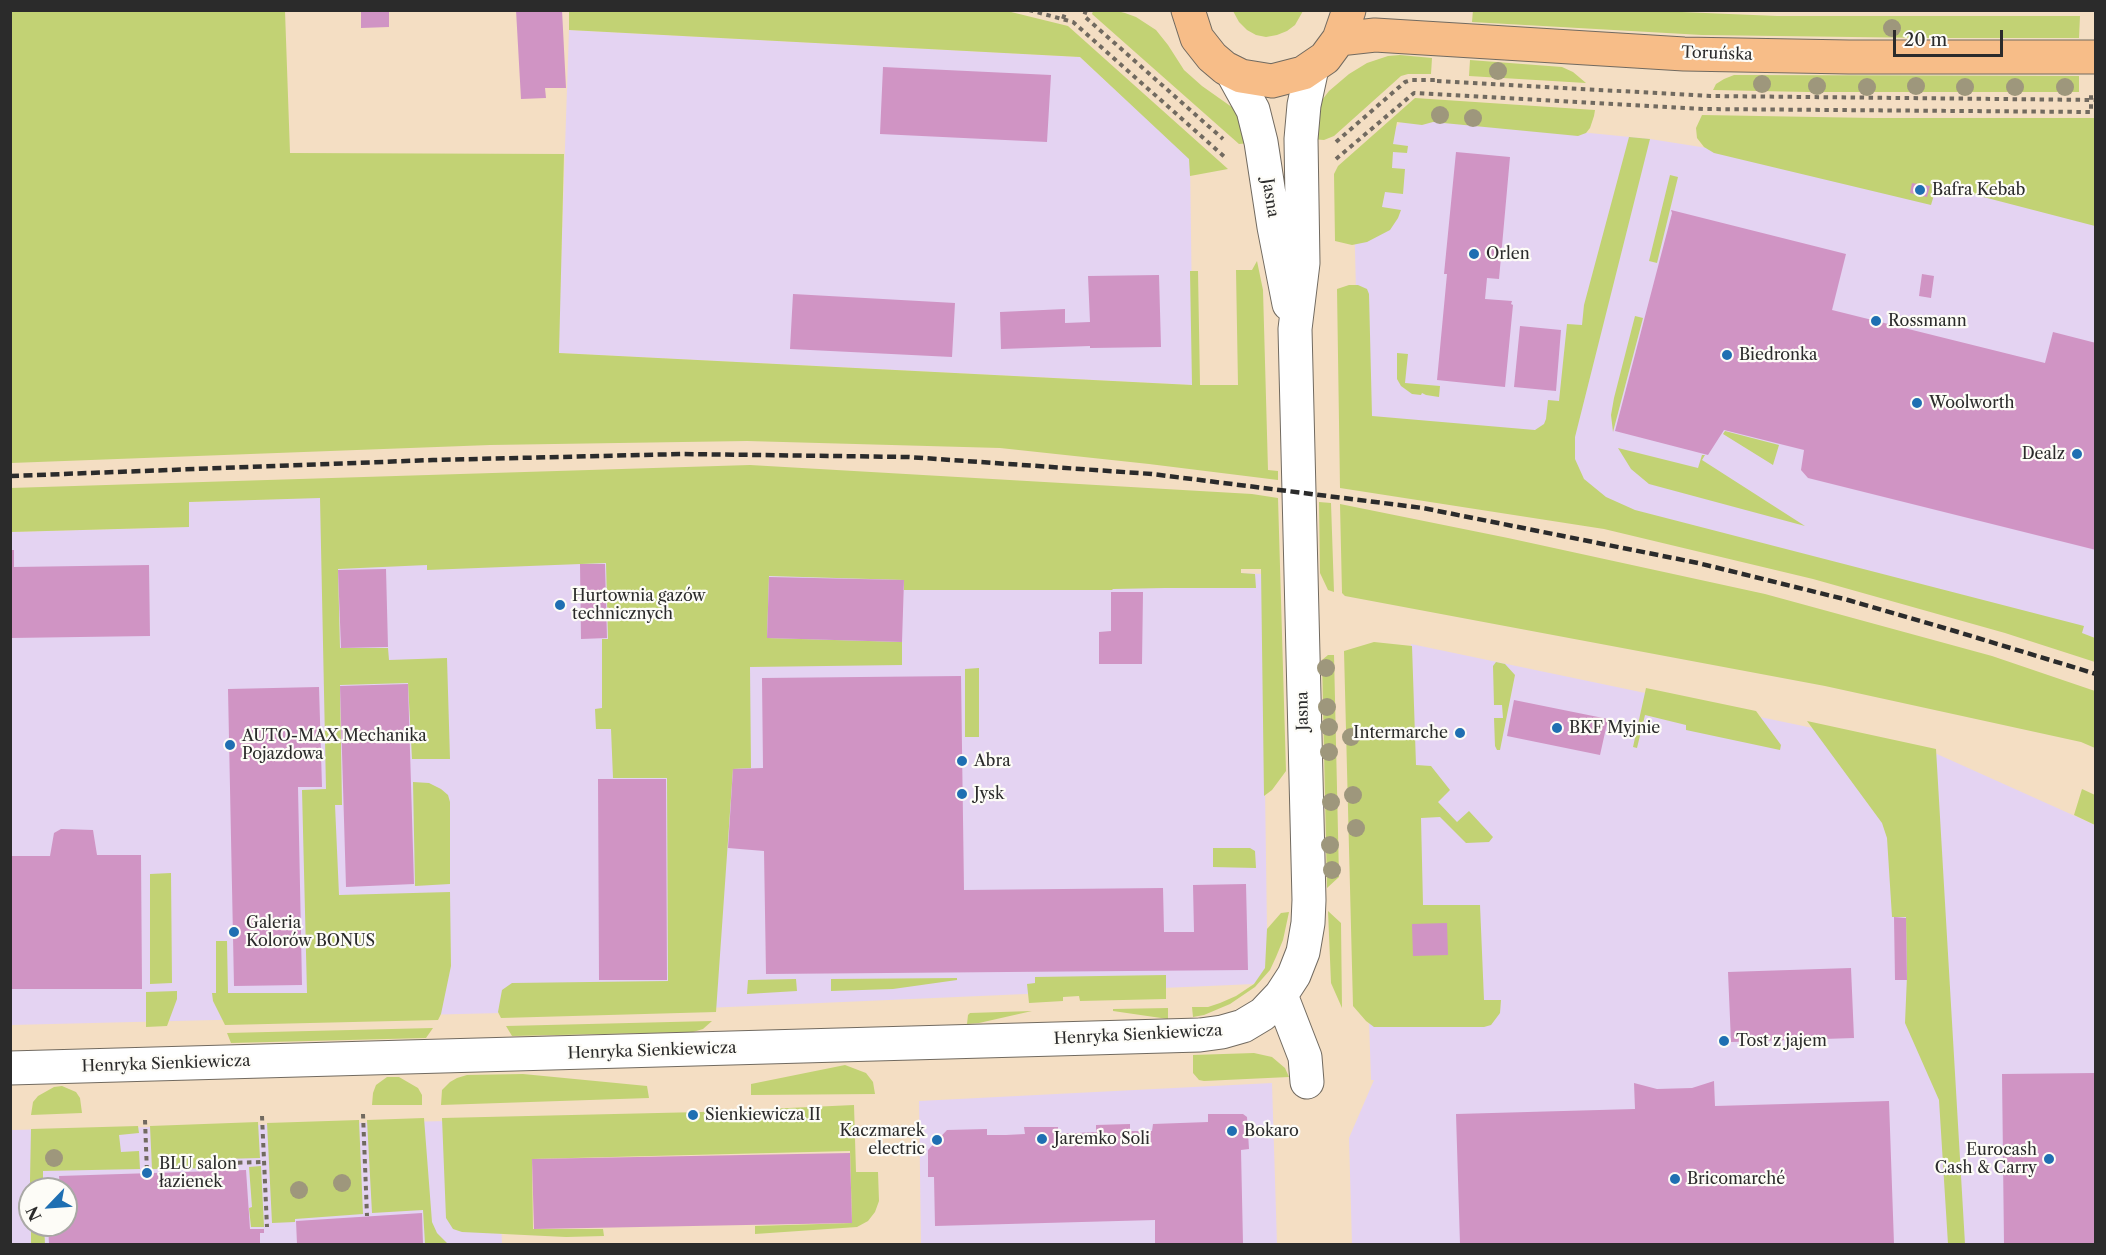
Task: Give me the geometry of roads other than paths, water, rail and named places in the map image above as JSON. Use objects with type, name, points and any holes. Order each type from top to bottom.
[{"type":"main road","points":[[1185,12],[1206,51],[1232,72],[1272,81],[1293,77],[1312,68],[1325,58],[1344,25]]},
{"type":"main road","name":"Toruńska","points":[[1344,25],[1375,35],[1641,51],[1790,56],[2096,57]]},
{"type":"street","name":"Jasna","points":[[1281,995],[1303,952],[1310,900],[1306,825],[1295,329],[1303,264],[1301,139],[1304,105],[1312,68]]},
{"type":"street","name":"Jasna","points":[[1232,72],[1253,110],[1261,142],[1274,227],[1295,329]]},
{"type":"street","name":"Henryka Sienkiewicza","points":[[10,1068],[1200,1035],[1243,1026],[1263,1014],[1281,995]]},
{"type":"street","points":[[1281,995],[1305,1057],[1307,1082]]},
{"type":"railway","points":[[10,476],[433,460],[683,454],[908,457],[1152,474],[1423,508],[1698,563],[1848,600],[2096,674]]},
{"type":"place","name":"Bafra Kebab","points":[[1920,190]]},
{"type":"place","name":"Orlen","points":[[1474,254]]},
{"type":"place","name":"Rossmann","points":[[1876,321]]},
{"type":"place","name":"Biedronka","points":[[1727,355]]},
{"type":"place","name":"Woolworth","points":[[1917,403]]},
{"type":"place","name":"Dealz","points":[[2077,454]]},
{"type":"place","name":"Hurtownia gazów technicznych","points":[[560,605]]},
{"type":"place","name":"BKF Myjnie","points":[[1557,728]]},
{"type":"place","name":"Intermarche","points":[[1460,733]]},
{"type":"place","name":"AUTO-MAX Mechanika Pojazdowa","points":[[230,745]]},
{"type":"place","name":"Abra","points":[[962,761]]},
{"type":"place","name":"Jysk","points":[[962,794]]},
{"type":"place","name":"Galeria Kolorów BONUS","points":[[234,932]]},
{"type":"place","name":"Tost z jajem","points":[[1724,1041]]},
{"type":"place","name":"Sienkiewicza II","points":[[693,1115]]},
{"type":"place","name":"Bokaro","points":[[1232,1131]]},
{"type":"place","name":"Jaremko Soli","points":[[1042,1139]]},
{"type":"place","name":"Kaczmarek electric","points":[[937,1140]]},
{"type":"place","name":"Eurocash Cash & Carry","points":[[2049,1159]]},
{"type":"place","name":"BLU salon łazienek","points":[[147,1173]]},
{"type":"place","name":"Bricomarché","points":[[1675,1179]]}]
